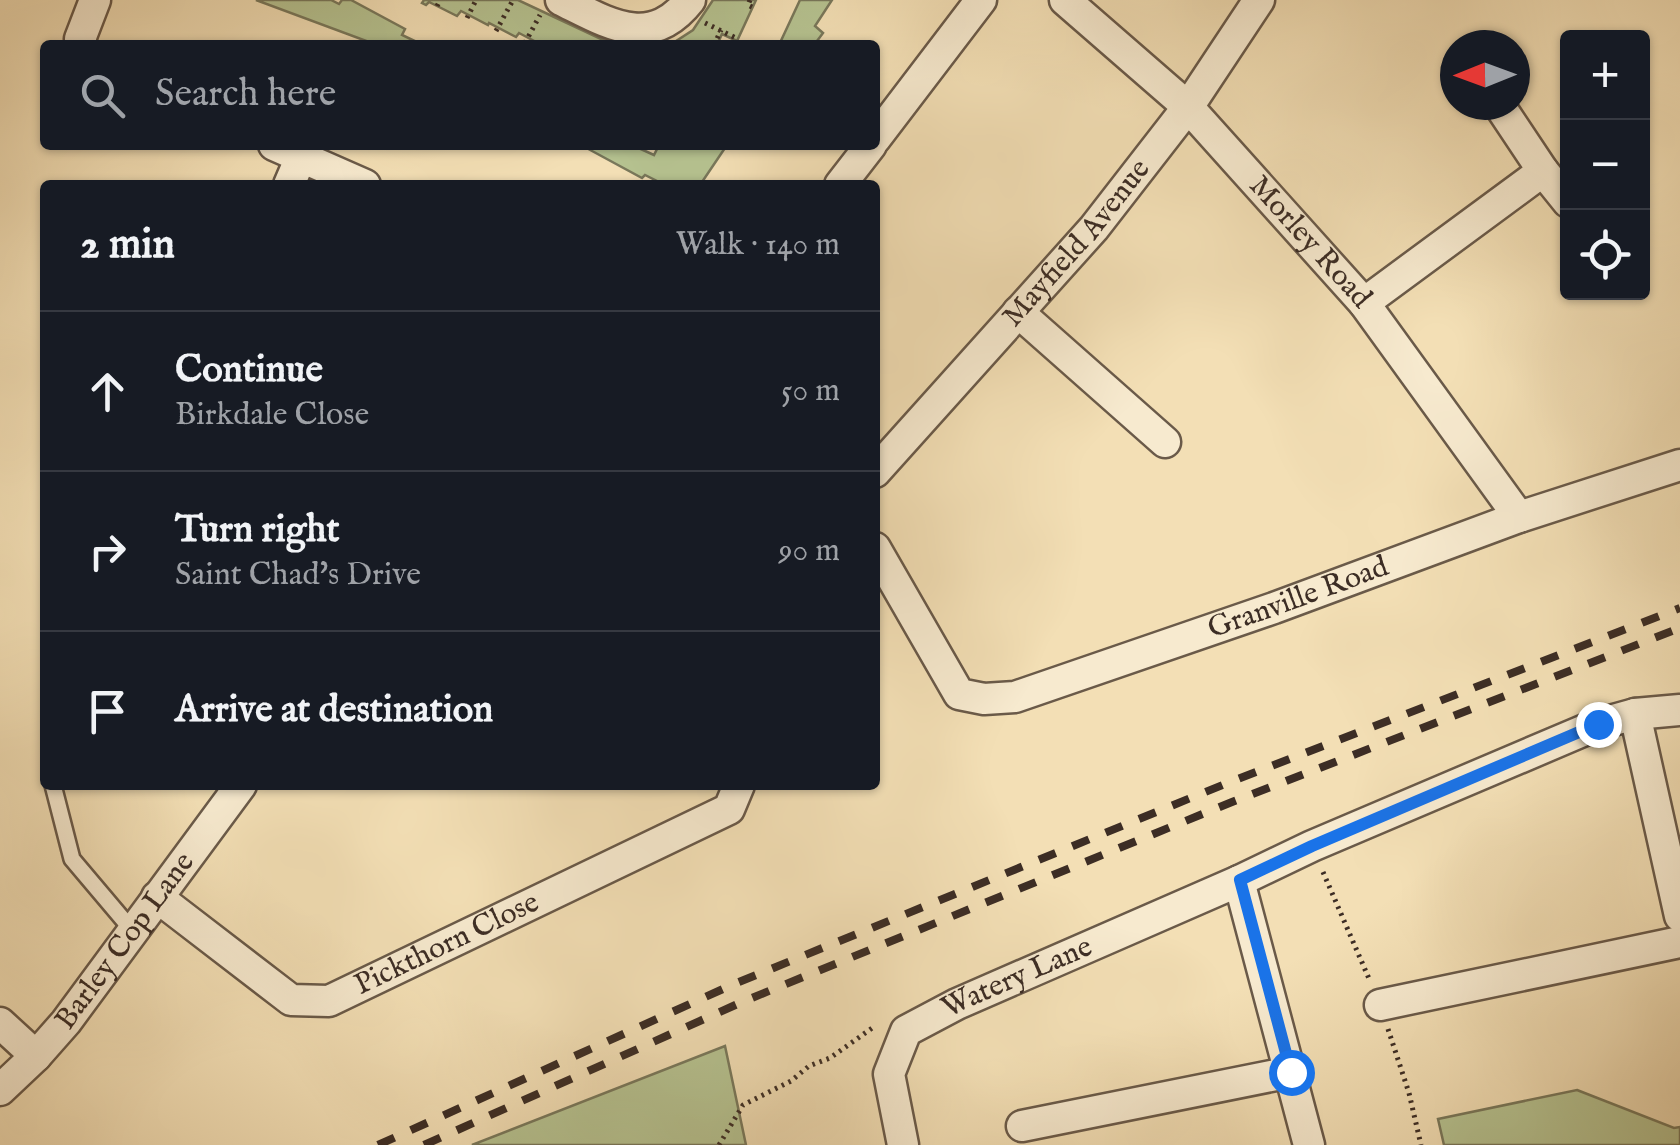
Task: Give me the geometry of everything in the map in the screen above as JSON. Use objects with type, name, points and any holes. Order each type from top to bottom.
[{"type":"street","points":[[80,40],[95,0]]},
{"type":"street","points":[[880,133],[981,0]]},
{"type":"street","name":"Morley Road","points":[[1065,0],[1188,107],[1364,303],[1519,516]]},
{"type":"street","name":"Mayfield Avenue","points":[[880,466],[1094,228],[1188,107],[1259,0]]},
{"type":"street","points":[[552,4],[633,28],[666,24],[693,10]]},
{"type":"street","points":[[1508,120],[1560,192]]},
{"type":"street","points":[[844,180],[867,150]]},
{"type":"street","points":[[288,162],[348,180]]},
{"type":"street","points":[[1364,303],[1543,171]]},
{"type":"street","points":[[1018,312],[1164,442]]},
{"type":"street","name":"Granville Road","points":[[880,557],[959,694],[984,699],[1015,696],[1274,608],[1519,516],[1680,465]]},
{"type":"street","name":"Watery Lane","points":[[903,1145],[889,1074],[906,1031],[957,1004],[1312,846],[1598,724],[1635,714],[1680,710]]},
{"type":"street","points":[[1635,714],[1680,916]]},
{"type":"street","name":"Barley Cop Lane","points":[[0,1090],[66,1022],[237,790]]},
{"type":"street","name":"Pickthorn Close","points":[[157,897],[291,1000],[329,1001],[729,809],[736,790]]},
{"type":"street","points":[[1240,880],[1309,1145]]},
{"type":"street","points":[[1380,1004],[1680,942]]},
{"type":"street","points":[[0,1024],[36,1056]]},
{"type":"street","points":[[1022,1126],[1291,1072]]},
{"type":"lane","points":[[53,790],[72,859],[132,930]]},
{"type":"path","points":[[467,18],[476,0]]},
{"type":"path","points":[[496,31],[513,0]]},
{"type":"path","points":[[528,40],[552,4]]},
{"type":"path","points":[[693,10],[738,39]]},
{"type":"path","points":[[716,40],[721,30]]},
{"type":"path","points":[[719,1145],[743,1106],[809,1066],[830,1058],[888,1017],[906,1031]]},
{"type":"green space","points":[[256,0],[331,0],[339,4],[351,0],[405,29],[402,35],[412,40],[364,40]]},
{"type":"green space","points":[[424,0],[518,0],[603,40],[532,40],[519,33],[516,37],[461,11],[457,16],[429,2],[422,3]]},
{"type":"green space","points":[[713,0],[756,0],[737,40],[722,34],[719,40],[678,40],[693,30]]},
{"type":"green space","points":[[800,0],[832,0],[815,26],[823,33],[818,40],[781,40]]},
{"type":"green space","points":[[590,150],[643,150],[654,155],[656,150],[724,150],[703,180],[655,180],[645,175],[642,178]]},
{"type":"green space","points":[[725,1046],[746,1145],[472,1145]]},
{"type":"green space","points":[[1577,1090],[1680,1127],[1680,1145],[1444,1145],[1438,1119]]},
{"type":"railway","points":[[378,1145],[734,984],[1225,784],[1680,608]]},
{"type":"railway","points":[[424,1145],[742,1002],[1232,802],[1680,628]]},
{"type":"route","points":[[1291,1072],[1240,880],[1598,724]]}]
